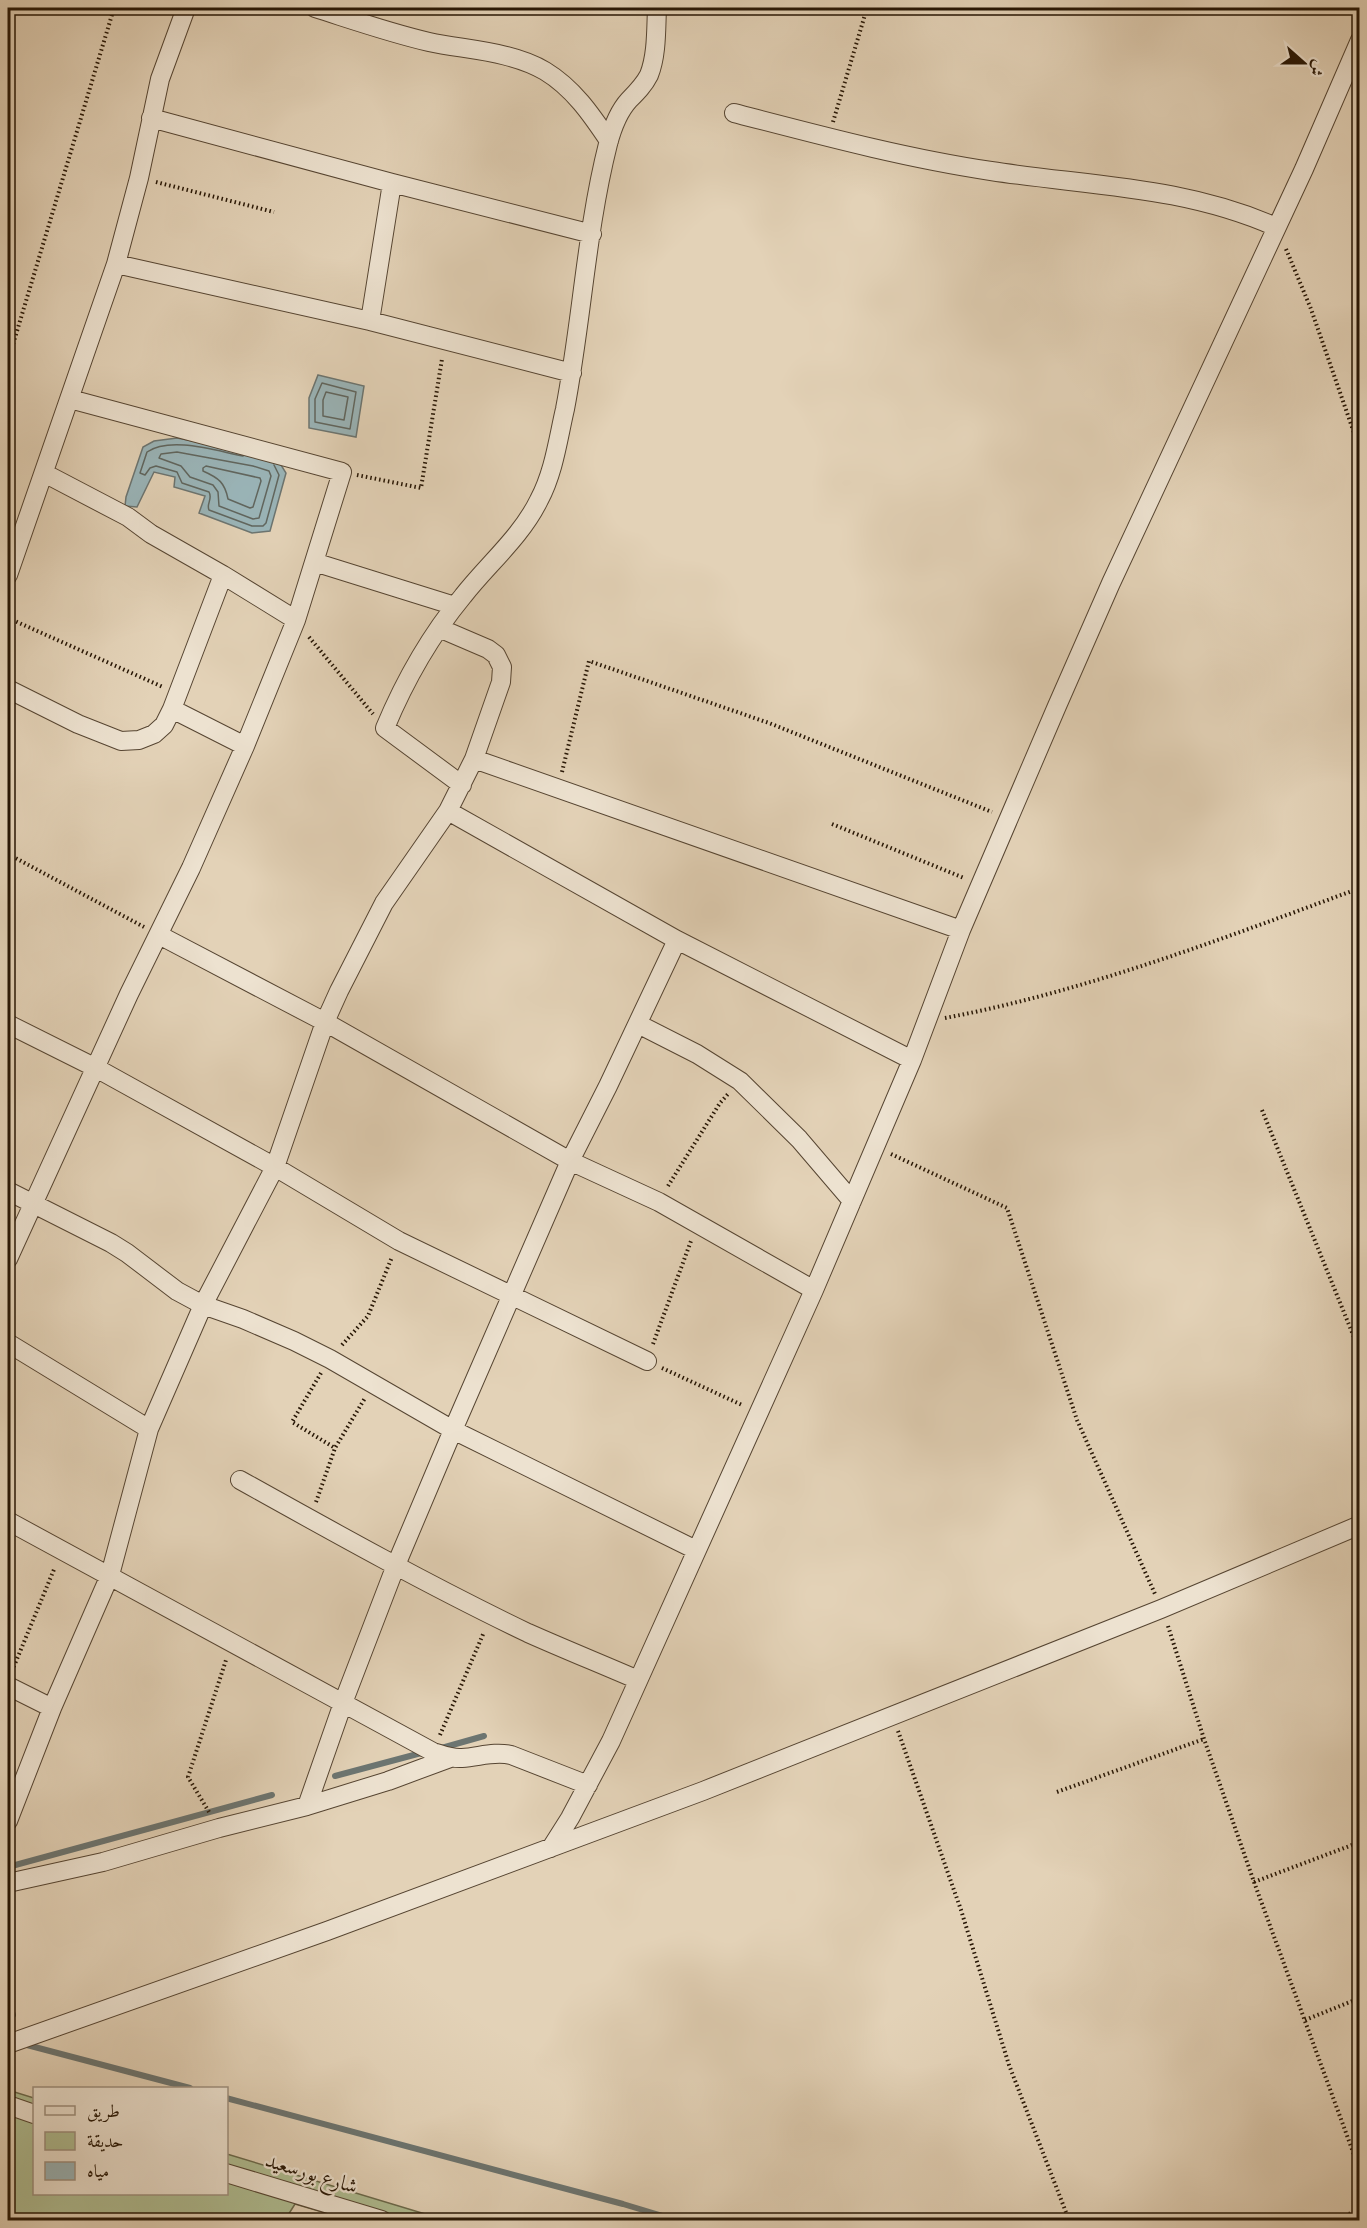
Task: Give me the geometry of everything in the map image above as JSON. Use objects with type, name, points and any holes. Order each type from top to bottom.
[{"type":"street","points":[[8,575],[116,264],[139,178],[166,60],[186,8]]},
{"type":"street","points":[[315,8],[390,32],[503,56],[532,65],[545,71],[572,91],[609,141]]},
{"type":"street","points":[[462,784],[385,728],[407,679],[439,628],[525,523],[549,479],[572,373],[601,176],[609,141],[622,110],[644,85],[649,74],[657,8]]},
{"type":"street","points":[[551,1848],[588,1785],[638,1680],[814,1290],[912,1060],[961,930],[1111,583],[1304,169],[1359,40]]},
{"type":"street","points":[[734,114],[956,166],[1182,196],[1252,216],[1276,226]]},
{"type":"street","points":[[151,118],[592,234]]},
{"type":"street","points":[[370,321],[392,183]]},
{"type":"street","points":[[116,264],[370,321],[572,373]]},
{"type":"street","points":[[8,1259],[245,746],[296,620],[342,472],[70,399]]},
{"type":"street","points":[[44,473],[103,503],[296,620]]},
{"type":"street","points":[[314,562],[455,606]]},
{"type":"street","points":[[8,689],[78,724],[121,741],[139,740],[154,734],[164,725],[175,701],[223,575]]},
{"type":"street","points":[[8,1821],[52,1708],[110,1575],[149,1429],[203,1305],[275,1167],[325,1022],[379,911],[448,811],[474,759],[501,682],[502,667],[496,656],[488,649],[439,628]]},
{"type":"street","points":[[175,701],[245,746]]},
{"type":"street","points":[[474,759],[961,930]]},
{"type":"street","points":[[448,811],[677,940],[912,1060]]},
{"type":"street","points":[[159,935],[325,1022],[570,1161],[659,1202],[814,1290]]},
{"type":"street","points":[[306,1806],[396,1565],[453,1430],[570,1161],[677,940]]},
{"type":"street","points":[[8,1024],[96,1068],[275,1167],[399,1240],[647,1362]]},
{"type":"street","points":[[638,1024],[697,1054],[740,1081],[785,1124],[852,1201]]},
{"type":"street","points":[[8,1191],[111,1243],[128,1253],[177,1291],[203,1305],[264,1328],[330,1359],[453,1430],[696,1550]]},
{"type":"street","points":[[8,1343],[149,1429]]},
{"type":"street","points":[[240,1480],[310,1520],[530,1634],[638,1680]]},
{"type":"street","points":[[8,1521],[442,1755],[468,1758],[501,1753],[511,1755],[588,1785]]},
{"type":"street","points":[[8,2044],[338,1927],[703,1791],[892,1716],[1163,1614],[1359,1525]]},
{"type":"street","points":[[8,1684],[52,1708]]},
{"type":"street","points":[[8,1883],[103,1862],[219,1828],[306,1806],[388,1781],[442,1755]]},
{"type":"street","points":[[8,2105],[33,2114]]},
{"type":"street","name":"شارع بورسعيد","points":[[228,2174],[382,2220]]},
{"type":"path","points":[[8,360],[114,8]]},
{"type":"path","points":[[829,137],[867,8]]},
{"type":"path","points":[[139,178],[274,212]]},
{"type":"path","points":[[1276,226],[1311,309],[1359,450]]},
{"type":"path","points":[[342,472],[421,488],[445,341]]},
{"type":"path","points":[[8,618],[175,701]]},
{"type":"path","points":[[296,620],[385,728]]},
{"type":"path","points":[[559,787],[589,661],[769,723],[1009,819]]},
{"type":"path","points":[[832,824],[980,885]]},
{"type":"path","points":[[8,854],[159,935]]},
{"type":"path","points":[[927,1021],[989,1010],[1101,979],[1271,921],[1359,888]]},
{"type":"path","points":[[659,1202],[720,1103],[740,1081]]},
{"type":"path","points":[[1262,1110],[1359,1352]]},
{"type":"path","points":[[874,1147],[1007,1208],[1077,1420],[1163,1614],[1254,1882],[1359,2171]]},
{"type":"path","points":[[697,1224],[647,1362],[759,1412]]},
{"type":"path","points":[[335,1448],[292,1422],[330,1359],[368,1317],[399,1240]]},
{"type":"path","points":[[310,1520],[335,1448],[374,1384]]},
{"type":"path","points":[[8,1684],[62,1550]]},
{"type":"path","points":[[442,1755],[491,1614]]},
{"type":"path","points":[[219,1828],[188,1777],[232,1643]]},
{"type":"path","points":[[892,1716],[961,1910],[1009,2065],[1069,2220]]},
{"type":"path","points":[[1057,1792],[1204,1739]]},
{"type":"path","points":[[1254,1882],[1359,1842]]},
{"type":"path","points":[[1305,2020],[1359,1998]]},
{"type":"path","points":[[1332,2220],[1359,2210]]},
{"type":"green space","points":[[8,2090],[33,2098],[33,2195],[228,2195],[228,2154],[445,2220],[350,2220],[295,2204],[285,2220],[8,2220]]},
{"type":"water","points":[[318,375],[364,386],[356,437],[309,428],[309,398]]},
{"type":"water","points":[[177,438],[256,453],[278,460],[286,473],[270,531],[252,533],[199,513],[205,496],[174,487],[175,477],[154,472],[137,507],[125,506],[143,447],[154,441]]},
{"type":"waterway","points":[[438,1749],[484,1736]]},
{"type":"waterway","points":[[335,1776],[425,1752]]},
{"type":"waterway","points":[[8,1867],[272,1795]]},
{"type":"waterway","points":[[8,2000],[13,2015]]},
{"type":"waterway","points":[[27,2045],[186,2087]]},
{"type":"waterway","points":[[228,2099],[676,2220]]}]
